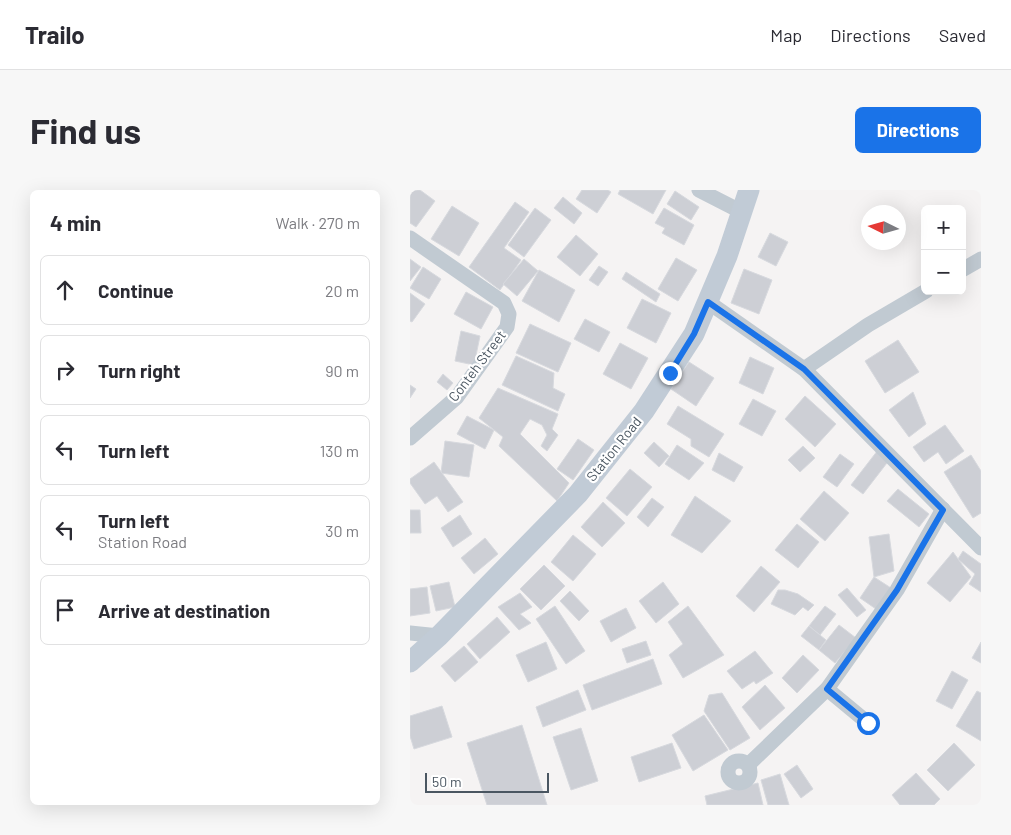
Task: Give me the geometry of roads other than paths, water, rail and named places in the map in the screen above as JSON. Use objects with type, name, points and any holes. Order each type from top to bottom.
[{"type":"main road","name":"Station Road","points":[[410,662],[439,636],[578,494],[644,411],[694,334],[727,256],[749,190]]},
{"type":"street","points":[[699,190],[742,212]]},
{"type":"street","name":"Conteh Street","points":[[410,238],[504,303],[509,314],[507,327],[458,397],[410,438]]},
{"type":"street","points":[[966,268],[981,260]]},
{"type":"street","points":[[804,369],[868,325],[921,294]]},
{"type":"street","points":[[708,302],[804,369],[981,548]]},
{"type":"street","points":[[748,765],[827,689],[897,590],[943,510]]},
{"type":"street","points":[[410,632],[439,636]]},
{"type":"street","points":[[827,689],[868,723]]}]
